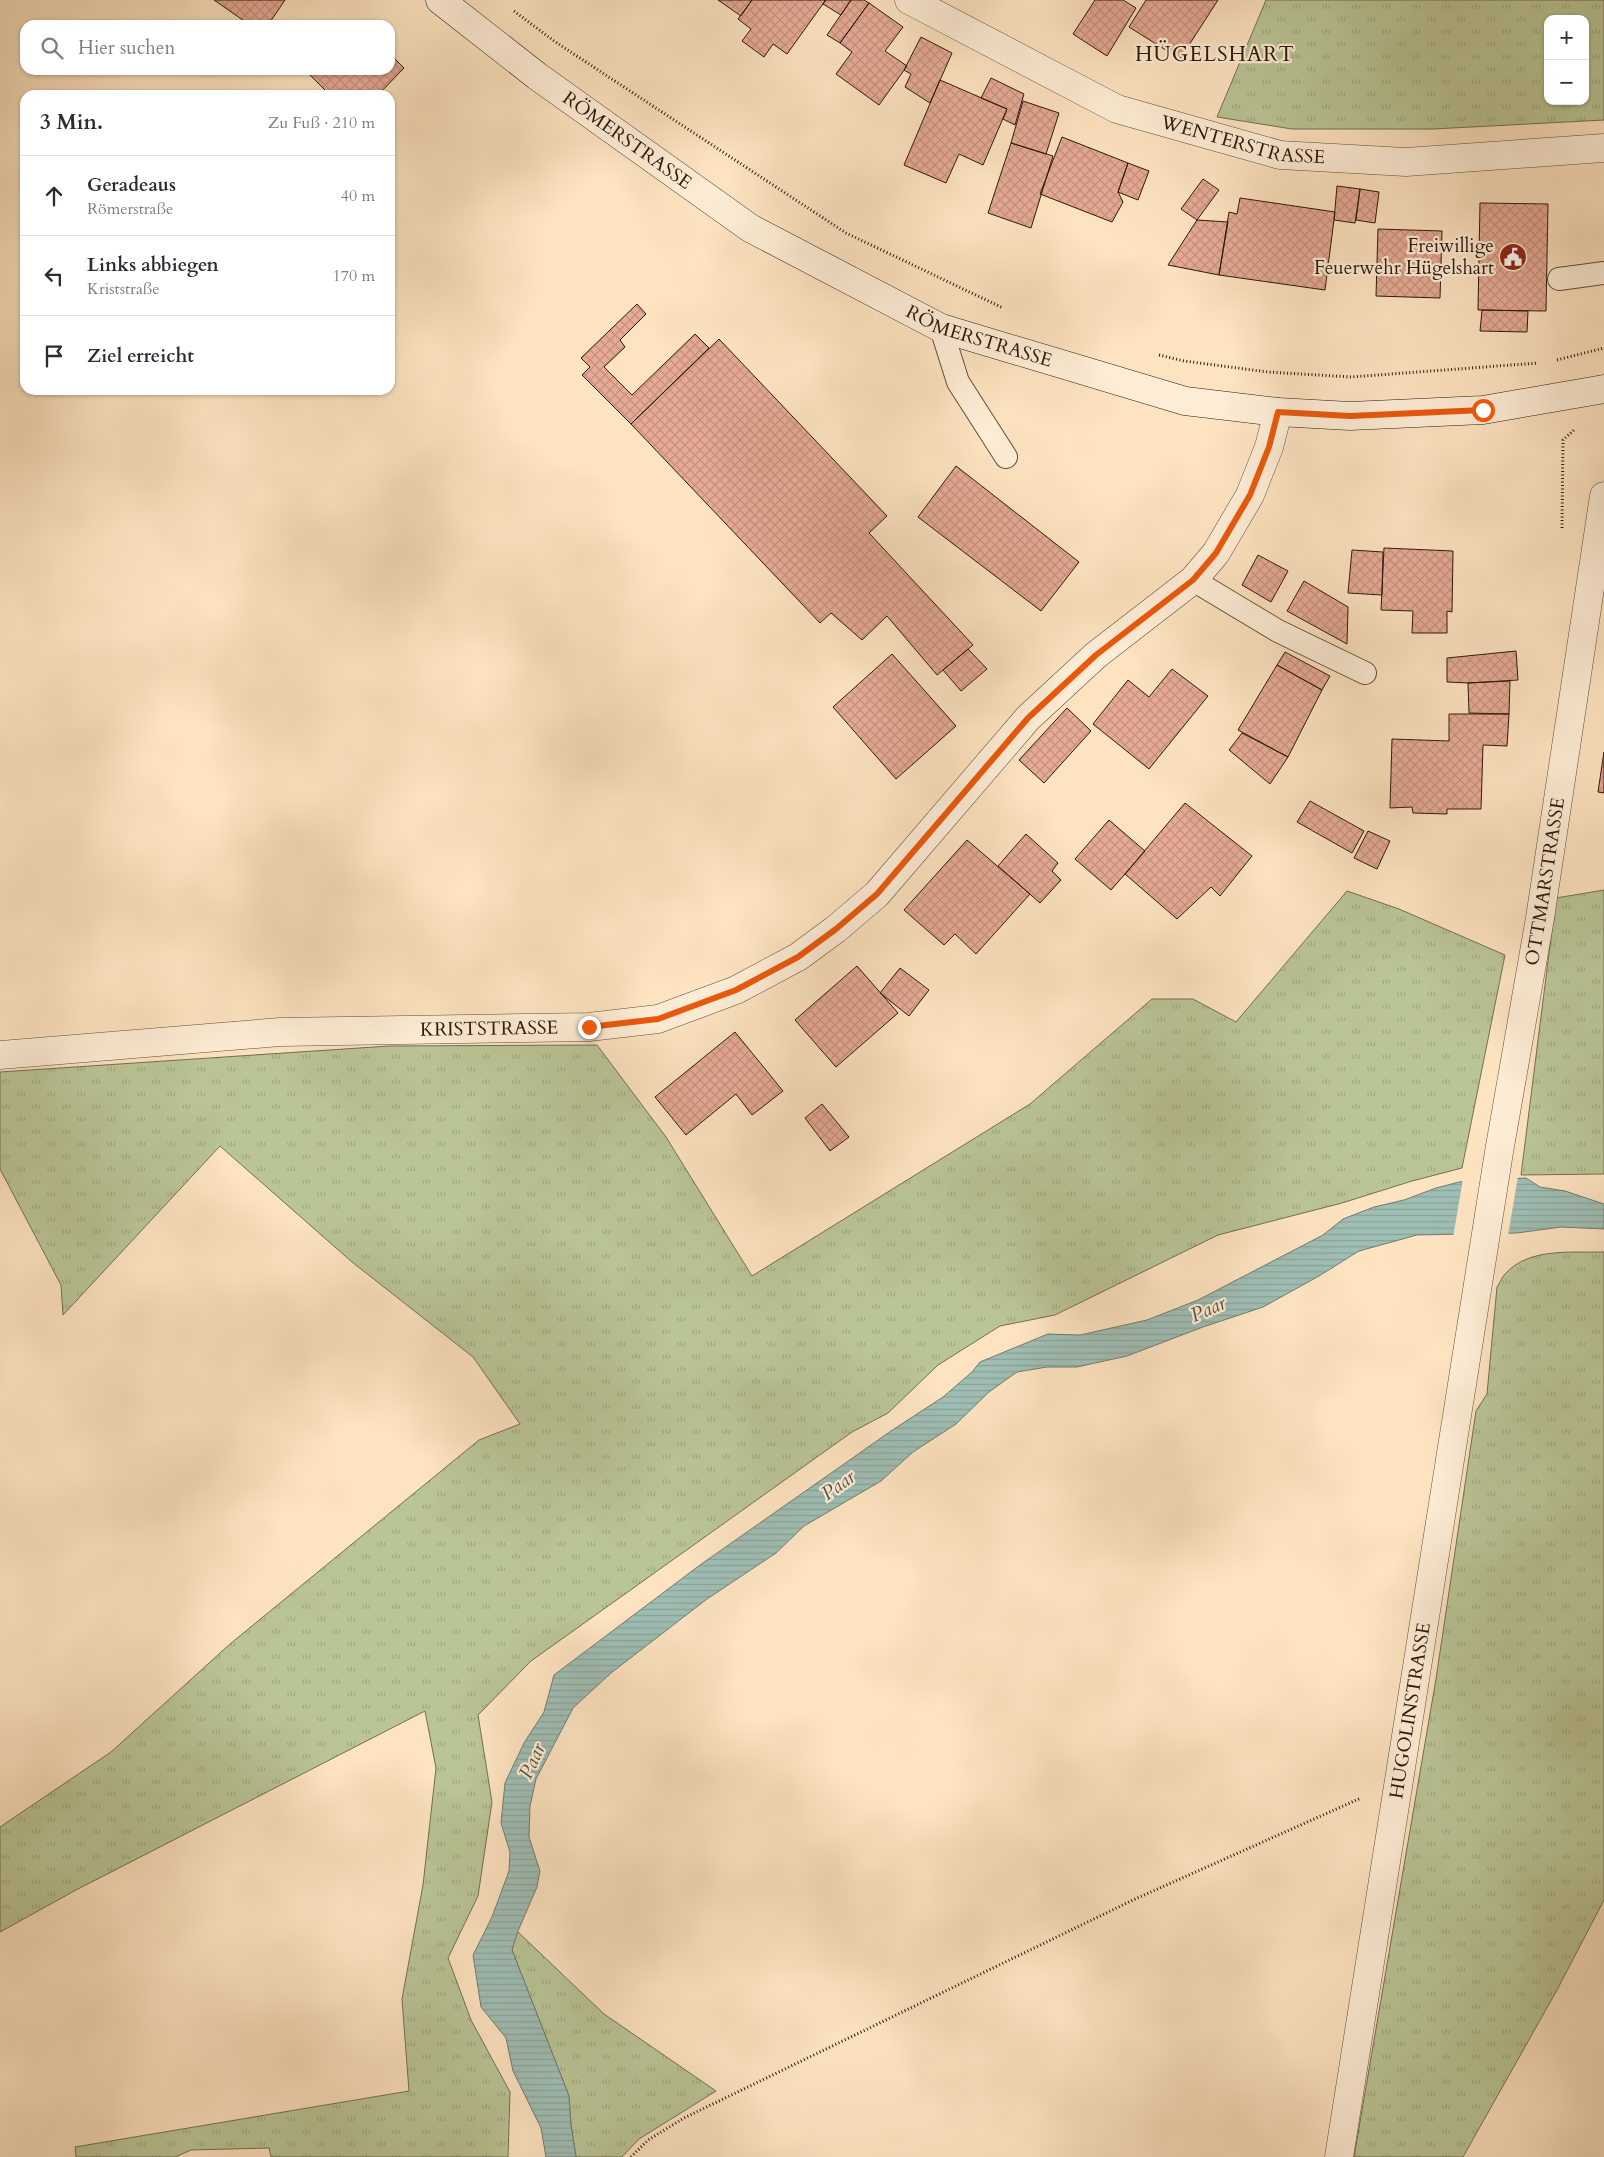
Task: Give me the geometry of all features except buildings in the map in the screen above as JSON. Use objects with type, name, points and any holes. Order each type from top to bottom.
[{"type":"street","name":"RÖMERSTRASSE","points":[[440,0],[536,76],[750,228],[941,328],[1185,401],[1278,412],[1350,416],[1483,410],[1604,389]]},
{"type":"street","name":"WENTERSTRASSE","points":[[909,0],[1117,109],[1280,155],[1406,162],[1604,148]]},
{"type":"street","name":"KRISTSTRASSE","points":[[0,1055],[280,1032],[589,1027],[658,1019],[736,990],[798,957],[836,929],[877,894],[1028,718],[1096,655],[1193,580],[1216,553],[1250,495],[1269,447],[1278,412]]},
{"type":"street","name":"OTTMARSTRASSE","points":[[1481,1264],[1540,918],[1604,496]]},
{"type":"street","name":"HUGOLINSTRASSE","points":[[1339,2157],[1481,1264]]},
{"type":"lane","points":[[1559,279],[1604,273]]},
{"type":"lane","points":[[941,328],[958,382],[1006,457]]},
{"type":"lane","points":[[1193,580],[1278,631],[1365,673]]},
{"type":"path","points":[[507,6],[554,41],[846,233],[1006,310]]},
{"type":"path","points":[[1556,360],[1604,348]]},
{"type":"path","points":[[1156,354],[1184,361],[1268,372],[1351,377],[1546,363]]},
{"type":"path","points":[[632,2157],[648,2140],[684,2118],[1133,1900],[1365,1796],[1398,1794]]},
{"type":"green space","points":[[1266,0],[1604,0],[1604,120],[1433,129],[1292,129],[1217,117]]},
{"type":"green space","points":[[1604,890],[1604,1174],[1521,1175],[1556,898]]},
{"type":"green space","points":[[1347,891],[1399,909],[1505,955],[1462,1168],[1412,1181],[1342,1203],[1218,1235],[1055,1315],[1000,1326],[938,1365],[888,1413],[852,1432],[531,1661],[478,1715],[492,1802],[478,1896],[448,1958],[471,2020],[510,2092],[508,2157],[271,2157],[269,2148],[191,2150],[175,2157],[76,2157],[75,2147],[409,2091],[402,1999],[423,1885],[436,1768],[425,1711],[76,1890],[0,1932],[0,1827],[111,1752],[230,1644],[479,1440],[520,1424],[473,1357],[352,1262],[220,1146],[63,1315],[61,1285],[0,1169],[0,1072],[389,1046],[597,1045],[666,1137],[752,1276],[1030,1104],[1152,999],[1193,999],[1236,1022]]},
{"type":"green space","points":[[1565,1252],[1604,1252],[1604,1900],[1557,1990],[1463,2157],[1354,2157],[1436,1679],[1476,1411],[1487,1394],[1497,1287],[1505,1274],[1515,1265],[1538,1255]]},
{"type":"green space","points":[[517,1931],[604,2014],[716,2091],[639,2139],[622,2157],[576,2157],[569,2096],[512,1950]]},
{"type":"water","name":"Paar","points":[[1526,1178],[1540,1187],[1565,1191],[1604,1204],[1604,1229],[1561,1227],[1517,1233],[1417,1235],[1359,1251],[1263,1307],[1203,1327],[1127,1356],[1077,1367],[1047,1367],[1017,1372],[989,1392],[956,1424],[913,1452],[881,1481],[804,1526],[776,1553],[707,1599],[611,1673],[573,1708],[536,1779],[530,1806],[529,1837],[540,1871],[537,1887],[512,1950],[569,2096],[576,2157],[546,2157],[541,2128],[513,2071],[506,2038],[481,2007],[473,1955],[492,1917],[509,1871],[510,1852],[501,1823],[505,1783],[524,1743],[544,1712],[554,1675],[700,1565],[891,1431],[943,1397],[972,1372],[980,1362],[1048,1334],[1080,1335],[1147,1320],[1198,1300],[1323,1235],[1343,1219],[1374,1207],[1404,1200],[1459,1182]]},
{"type":"pier","points":[[1518,1176],[1508,1236],[1453,1237],[1463,1179]]},
{"type":"place","name":"Freiwillige Feuerwehr Hügelshart","points":[[1513,257]]},
{"type":"district","name":"HÜGELSHART","points":[[1215,54]]},
{"type":"route","points":[[589,1027],[658,1019],[736,990],[798,957],[836,929],[877,894],[1028,718],[1096,655],[1193,580],[1216,553],[1250,495],[1269,447],[1278,412],[1350,416],[1483,410]]}]
